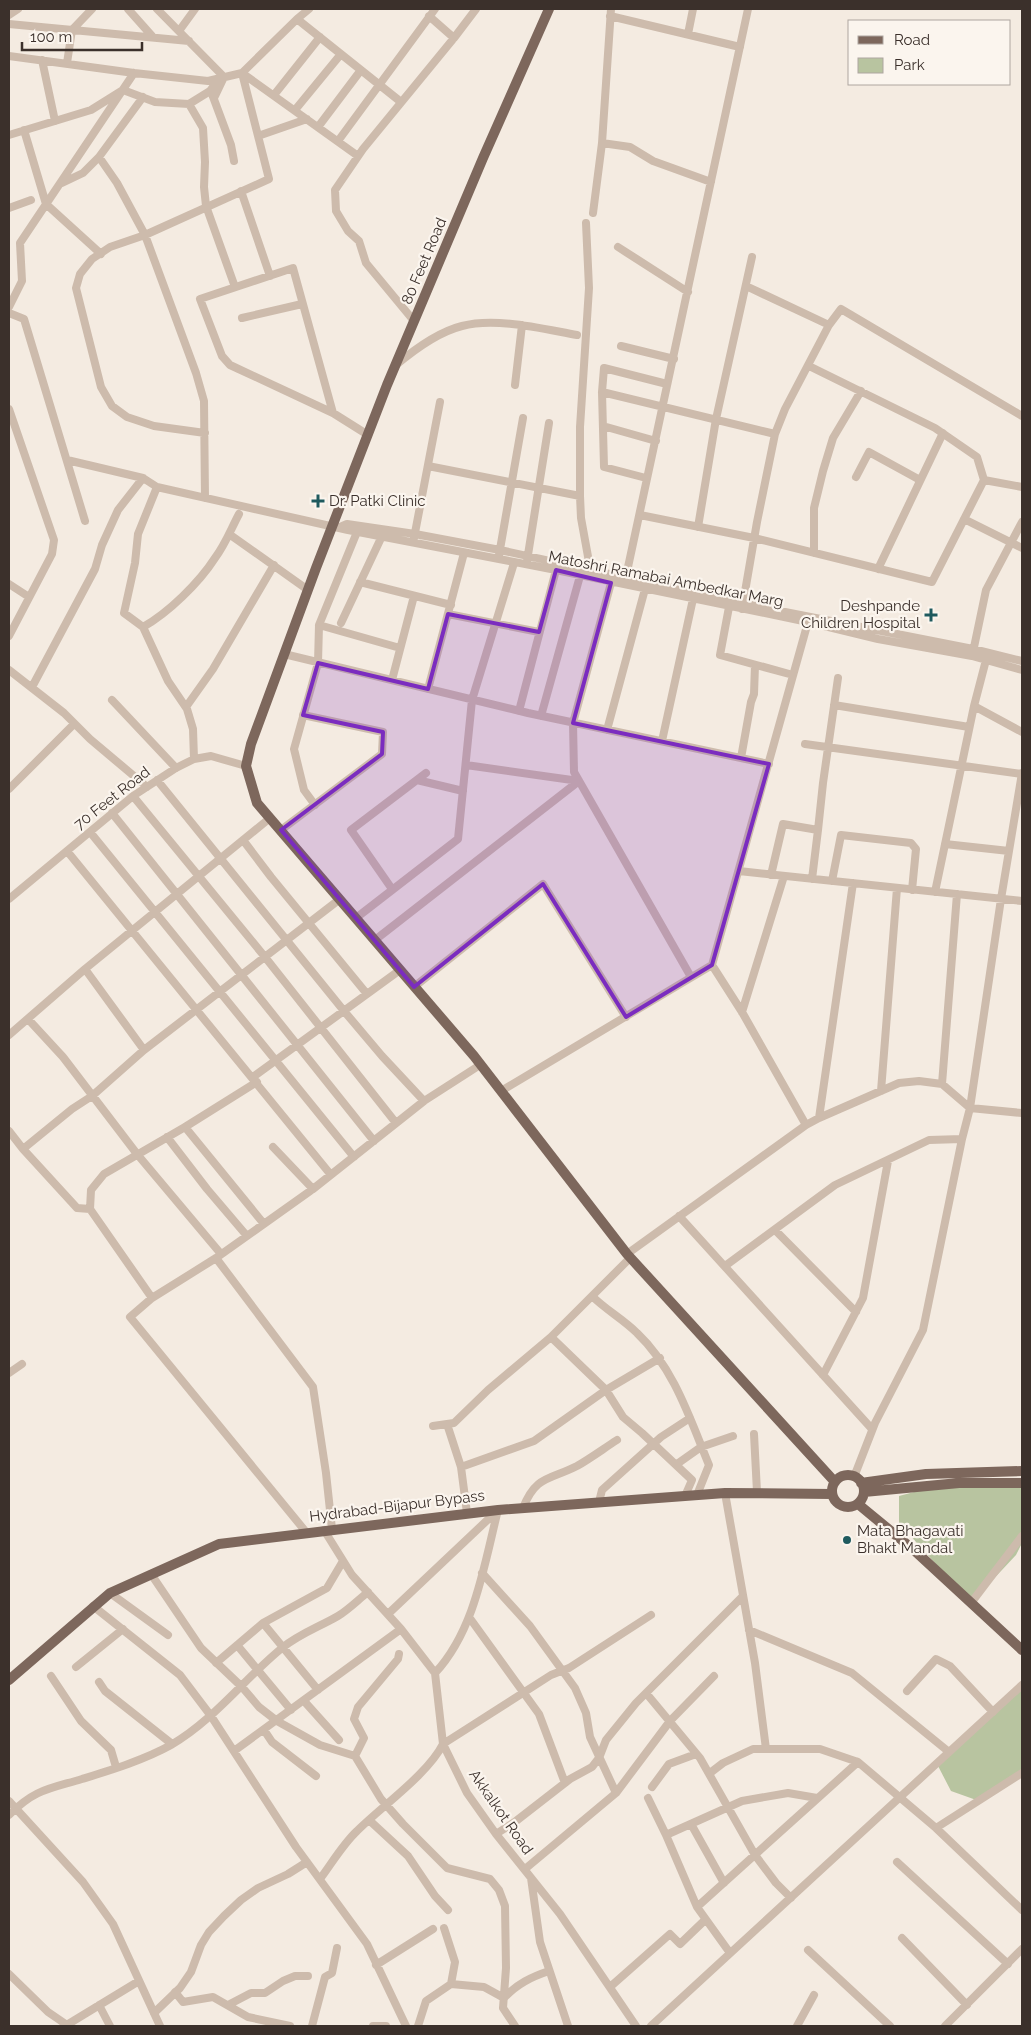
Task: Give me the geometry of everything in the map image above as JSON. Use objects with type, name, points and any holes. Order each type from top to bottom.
[{"type":"main road","name":"80 Feet Road","points":[[246,766],[251,744],[284,654],[308,590],[336,527],[368,435],[396,365],[483,158],[549,9]]},
{"type":"main road","points":[[246,766],[258,803],[480,1064],[628,1256],[835,1482]]},
{"type":"main road","points":[[859,1484],[926,1474],[1022,1471]]},
{"type":"main road","points":[[858,1504],[842,1506],[834,1499],[832,1494],[835,1482],[843,1476],[859,1484],[1022,1482]]},
{"type":"main road","points":[[858,1504],[859,1484]]},
{"type":"main road","name":"Hydrabad-Bijapur Bypass","points":[[9,1680],[110,1593],[219,1544],[328,1529],[498,1510],[725,1493],[832,1494]]},
{"type":"main road","points":[[858,1504],[915,1551],[1022,1650]]},
{"type":"street","points":[[9,15],[18,9]]},
{"type":"street","points":[[67,63],[72,30],[92,9]]},
{"type":"street","points":[[128,9],[152,36]]},
{"type":"street","points":[[179,31],[195,9]]},
{"type":"street","points":[[338,141],[435,9]]},
{"type":"street","points":[[414,321],[366,263],[359,241],[348,232],[336,211],[335,190],[358,156],[476,9]]},
{"type":"street","points":[[688,34],[693,9]]},
{"type":"street","points":[[625,581],[748,9]]},
{"type":"street","points":[[160,10],[222,78]]},
{"type":"street","points":[[9,56],[208,81],[242,73],[305,10]]},
{"type":"street","points":[[593,213],[602,143],[610,12],[740,47]]},
{"type":"street","points":[[429,16],[454,38]]},
{"type":"street","points":[[297,19],[401,102]]},
{"type":"street","points":[[9,24],[189,41]]},
{"type":"street","points":[[274,95],[320,37]]},
{"type":"street","points":[[295,110],[341,54]]},
{"type":"street","points":[[42,60],[55,121]]},
{"type":"street","points":[[318,127],[361,70]]},
{"type":"street","points":[[9,307],[22,281],[20,243],[134,73]]},
{"type":"street","points":[[242,73],[358,156]]},
{"type":"street","points":[[205,433],[154,426],[127,417],[112,406],[101,387],[76,288],[80,274],[92,259],[110,247],[144,235],[206,206],[269,180],[242,73]]},
{"type":"street","points":[[123,90],[156,102],[189,104],[210,91],[222,78]]},
{"type":"street","points":[[214,98],[222,78]]},
{"type":"street","points":[[9,135],[91,110],[123,90]]},
{"type":"street","points":[[210,91],[231,145],[234,161]]},
{"type":"street","points":[[60,184],[83,173],[99,157],[143,97]]},
{"type":"street","points":[[189,104],[203,128],[206,206],[235,287]]},
{"type":"street","points":[[258,136],[307,119]]},
{"type":"street","points":[[24,130],[46,204],[101,254]]},
{"type":"street","points":[[602,143],[630,147],[653,161],[712,182]]},
{"type":"street","points":[[99,157],[117,183],[144,235],[196,373],[204,401],[204,498]]},
{"type":"street","points":[[241,191],[270,276]]},
{"type":"street","points":[[9,208],[31,200]]},
{"type":"street","points":[[586,222],[590,288],[580,427],[580,496],[581,518],[592,578]]},
{"type":"street","points":[[618,247],[688,292]]},
{"type":"street","points":[[698,527],[716,419],[752,256]]},
{"type":"street","points":[[333,413],[293,268],[200,299],[222,356],[230,365],[333,413],[368,435]]},
{"type":"street","points":[[746,286],[830,324]]},
{"type":"street","points":[[242,318],[302,304]]},
{"type":"street","points":[[742,606],[775,434],[785,410],[830,324],[841,309],[1022,416]]},
{"type":"street","points":[[9,313],[24,319],[85,521]]},
{"type":"street","points":[[396,365],[420,345],[462,326],[495,323],[522,325],[577,335]]},
{"type":"street","points":[[515,385],[522,325]]},
{"type":"street","points":[[621,346],[674,359]]},
{"type":"street","points":[[640,515],[754,538],[932,582],[984,480],[977,457],[935,428],[809,366]]},
{"type":"street","points":[[646,478],[604,467],[602,392],[604,368],[667,384]]},
{"type":"street","points":[[814,553],[814,508],[823,471],[833,438],[861,391]]},
{"type":"street","points":[[602,392],[775,434]]},
{"type":"street","points":[[414,538],[440,402]]},
{"type":"street","points":[[9,409],[54,540],[52,554],[9,636]]},
{"type":"street","points":[[498,560],[523,418]]},
{"type":"street","points":[[526,566],[549,423]]},
{"type":"street","points":[[603,426],[656,441]]},
{"type":"street","points":[[878,569],[943,433]]},
{"type":"street","points":[[856,477],[869,452],[920,480]]},
{"type":"street","points":[[67,460],[143,478],[157,487],[336,527],[347,524],[355,525],[414,538],[500,550],[590,569],[625,581],[742,606],[1022,661]]},
{"type":"street","points":[[428,466],[580,496]]},
{"type":"street","points":[[32,687],[95,569],[102,545],[118,510],[143,478]]},
{"type":"street","points":[[984,480],[1022,487]]},
{"type":"street","points":[[157,487],[138,534],[135,563],[124,613],[143,628],[168,681],[186,707],[193,729],[194,759]]},
{"type":"street","points":[[143,628],[154,622],[192,586],[215,559],[239,514]]},
{"type":"street","points":[[964,519],[1022,548]]},
{"type":"street","points":[[973,652],[986,590],[1022,522]]},
{"type":"street","name":"Matoshri Ramabai Ambedkar Marg","points":[[336,527],[382,536],[414,538],[464,553],[526,566],[556,570],[611,583],[625,581],[645,589],[729,607],[742,606],[878,639],[973,652],[986,660],[1022,670]]},
{"type":"street","points":[[315,805],[304,790],[294,748],[318,663],[319,624],[357,532]]},
{"type":"street","points":[[228,534],[308,590]]},
{"type":"street","points":[[341,623],[382,536]]},
{"type":"street","points":[[428,689],[464,553]]},
{"type":"street","points":[[356,918],[458,839],[472,700],[514,563]]},
{"type":"street","points":[[186,707],[213,669],[274,565]]},
{"type":"street","points":[[519,711],[556,570]]},
{"type":"street","points":[[541,716],[580,576]]},
{"type":"street","points":[[360,582],[451,605]]},
{"type":"street","points":[[611,583],[573,723],[574,772],[691,977]]},
{"type":"street","points":[[9,584],[30,597]]},
{"type":"street","points":[[607,730],[645,589]]},
{"type":"street","points":[[392,680],[414,596]]},
{"type":"street","points":[[662,741],[693,599]]},
{"type":"street","points":[[729,607],[720,654],[793,675]]},
{"type":"street","points":[[448,614],[539,632]]},
{"type":"street","points":[[501,1091],[712,965],[808,622]]},
{"type":"street","points":[[319,624],[400,648]]},
{"type":"street","points":[[284,654],[541,716],[769,764]]},
{"type":"street","points":[[935,892],[969,727],[986,660]]},
{"type":"street","points":[[741,758],[754,694],[755,664]]},
{"type":"street","points":[[9,670],[32,687],[146,787]]},
{"type":"street","points":[[812,879],[838,678]]},
{"type":"street","points":[[112,700],[176,768]]},
{"type":"street","points":[[834,705],[969,727]]},
{"type":"street","points":[[974,706],[1022,732]]},
{"type":"street","points":[[281,830],[382,754],[383,732],[303,714]]},
{"type":"street","points":[[9,789],[74,724]]},
{"type":"street","points":[[806,744],[1022,773],[970,1108],[922,1330],[872,1429],[859,1484]]},
{"type":"street","name":"70 Feet Road","points":[[9,899],[133,796],[176,768],[194,759],[211,756],[246,766]]},
{"type":"street","points":[[466,765],[579,781]]},
{"type":"street","points":[[392,890],[351,830],[426,773]]},
{"type":"street","points":[[157,780],[344,1011],[424,1101]]},
{"type":"street","points":[[417,780],[463,791]]},
{"type":"street","points":[[375,940],[579,781]]},
{"type":"street","points":[[133,796],[265,957],[396,1124]]},
{"type":"street","points":[[112,813],[374,1141]]},
{"type":"street","points":[[9,1035],[85,969],[270,818]]},
{"type":"street","points":[[771,875],[783,824],[818,830]]},
{"type":"street","points":[[90,832],[354,1157]]},
{"type":"street","points":[[832,881],[841,835],[911,844],[916,849],[912,890]]},
{"type":"street","points":[[243,840],[271,877],[368,994]]},
{"type":"street","points":[[945,844],[1009,851]]},
{"type":"street","points":[[67,851],[331,1175]]},
{"type":"street","points":[[739,871],[1022,902]]},
{"type":"street","points":[[742,1012],[784,876]]},
{"type":"street","points":[[414,987],[543,884],[626,1016]]},
{"type":"street","points":[[818,1118],[853,884]]},
{"type":"street","points":[[881,1090],[897,888]]},
{"type":"street","points":[[942,1084],[957,894]]},
{"type":"street","points":[[24,1149],[72,1109],[92,1096],[144,1050],[340,899]]},
{"type":"street","points":[[712,965],[742,1012],[806,1126]]},
{"type":"street","points":[[85,969],[144,1050]]},
{"type":"street","points":[[152,1298],[90,1209],[91,1190],[104,1174],[185,1127],[255,1080],[297,1045],[400,970]]},
{"type":"street","points":[[28,1019],[63,1057],[218,1256],[313,1387],[326,1473],[328,1529],[343,1561],[352,1575],[401,1629],[435,1673],[449,1658],[469,1617],[498,1510]]},
{"type":"street","points":[[306,1532],[130,1317],[152,1298],[218,1256],[313,1189],[424,1101],[480,1064]]},
{"type":"street","points":[[433,1426],[454,1423],[488,1390],[551,1337],[628,1256],[679,1216],[818,1118],[899,1083],[919,1081],[942,1084],[970,1108],[1022,1113]]},
{"type":"street","points":[[185,1127],[264,1224]]},
{"type":"street","points":[[9,1132],[77,1208],[90,1209]]},
{"type":"street","points":[[167,1137],[207,1189],[247,1236]]},
{"type":"street","points":[[725,1266],[835,1186],[929,1140],[962,1140]]},
{"type":"street","points":[[273,1147],[313,1189]]},
{"type":"street","points":[[823,1375],[863,1298],[888,1161]]},
{"type":"street","points":[[679,1216],[872,1429]]},
{"type":"street","points":[[775,1230],[856,1312]]},
{"type":"street","points":[[592,1296],[603,1307],[636,1332],[660,1358],[690,1418],[709,1464],[697,1495]]},
{"type":"street","points":[[551,1337],[606,1390],[623,1417],[677,1464],[692,1480],[685,1496]]},
{"type":"street","points":[[461,1467],[534,1441],[606,1390],[660,1358]]},
{"type":"street","points":[[9,1373],[22,1364]]},
{"type":"street","points":[[598,1502],[602,1490],[654,1444],[690,1418]]},
{"type":"street","points":[[447,1424],[461,1467],[466,1513]]},
{"type":"street","points":[[754,1434],[757,1492]]},
{"type":"street","points":[[677,1464],[701,1447],[733,1436]]},
{"type":"street","points":[[523,1508],[529,1493],[538,1483],[583,1462],[616,1440]]},
{"type":"street","points":[[725,1493],[755,1663],[766,1749]]},
{"type":"street","points":[[388,1614],[498,1510]]},
{"type":"street","points":[[971,1603],[1022,1536]]},
{"type":"street","points":[[216,1663],[263,1623],[327,1588],[343,1561]]},
{"type":"street","points":[[482,1573],[530,1626],[575,1688],[586,1713],[590,1737],[616,1794]]},
{"type":"street","points":[[151,1574],[201,1648],[242,1687],[259,1707],[277,1721],[320,1745],[355,1756],[372,1786],[387,1806],[447,1868],[490,1879],[499,1890],[505,1906],[506,1968],[503,2008],[515,2026]]},
{"type":"street","points":[[12,1812],[26,1798],[41,1790],[116,1767],[172,1744],[211,1716],[242,1687],[257,1669],[283,1647],[306,1631],[340,1614],[368,1592]]},
{"type":"street","points":[[110,1593],[168,1635]]},
{"type":"street","points":[[496,1834],[565,1784],[592,1767],[599,1758],[606,1740],[646,1693],[743,1596]]},
{"type":"street","points":[[93,1606],[180,1674],[211,1716],[307,1862],[367,1944],[406,2026]]},
{"type":"street","points":[[320,1879],[356,1832],[387,1806],[439,1752],[443,1744],[552,1675],[563,1672],[651,1615]]},
{"type":"street","points":[[469,1617],[540,1714],[565,1784]]},
{"type":"street","points":[[263,1623],[318,1690]]},
{"type":"street","points":[[76,1667],[123,1629]]},
{"type":"street","points":[[234,1752],[401,1629]]},
{"type":"street","points":[[749,1630],[852,1673],[949,1752]]},
{"type":"street","points":[[237,1645],[291,1710]]},
{"type":"street","points":[[355,1756],[364,1738],[354,1719],[358,1707],[398,1660],[399,1654]]},
{"type":"street","points":[[906,1691],[936,1659],[950,1666],[993,1712]]},
{"type":"street","name":"Akkalkot Road","points":[[435,1673],[443,1744],[468,1792],[496,1834],[560,1914],[636,2026]]},
{"type":"street","points":[[51,1676],[66,1700],[82,1720],[111,1750],[116,1767]]},
{"type":"street","points":[[525,1869],[616,1794],[670,1721],[714,1676]]},
{"type":"street","points":[[99,1682],[105,1691],[172,1744]]},
{"type":"street","points":[[651,2026],[1022,1685]]},
{"type":"street","points":[[646,1693],[696,1754],[710,1774],[755,1855],[791,1898]]},
{"type":"street","points":[[304,1701],[339,1740]]},
{"type":"street","points":[[264,1730],[272,1742],[316,1776]]},
{"type":"street","points":[[710,1774],[723,1763],[754,1749],[820,1749],[858,1762],[901,1796],[1022,1910]]},
{"type":"street","points":[[652,1787],[669,1764],[696,1754]]},
{"type":"street","points":[[697,1908],[858,1762]]},
{"type":"street","points":[[936,1828],[1022,1773]]},
{"type":"street","points":[[666,1835],[742,1801],[788,1793],[817,1798]]},
{"type":"street","points":[[648,1798],[697,1908],[730,1953]]},
{"type":"street","points":[[9,1801],[12,1812],[88,1889],[113,1924],[160,2026]]},
{"type":"street","points":[[369,1820],[408,1856],[435,1896],[448,1910]]},
{"type":"street","points":[[691,1824],[724,1883]]},
{"type":"street","points":[[154,2012],[175,1992],[191,1972],[201,1945],[209,1932],[224,1916],[241,1900],[258,1888],[288,1874],[307,1862]]},
{"type":"street","points":[[897,1862],[1008,1964]]},
{"type":"street","points":[[530,1877],[540,1942],[568,2026]]},
{"type":"street","points":[[610,1987],[670,1934],[680,1944],[705,1920]]},
{"type":"street","points":[[444,1928],[455,1962],[451,1984]]},
{"type":"street","points":[[376,1965],[433,1929]]},
{"type":"street","points":[[902,1938],[966,2005]]},
{"type":"street","points":[[312,2026],[325,1977],[332,1973],[337,1948]]},
{"type":"street","points":[[946,2026],[1022,1949]]},
{"type":"street","points":[[808,1950],[890,2026]]},
{"type":"street","points":[[504,1998],[514,1987],[549,1971]]},
{"type":"street","points":[[9,1974],[48,2012],[66,2026],[139,1981]]},
{"type":"street","points":[[228,2005],[251,1993],[265,1993],[283,1981],[295,1976],[308,1976]]},
{"type":"street","points":[[418,2026],[426,2000],[451,1984],[484,1987],[504,1998]]},
{"type":"street","points":[[175,1992],[183,2002],[213,1997],[248,2017],[290,2026]]},
{"type":"street","points":[[797,2026],[814,1995]]},
{"type":"street","points":[[100,2005],[110,2026]]},
{"type":"street","points":[[373,2026],[386,2026]]},
{"type":"highlighted area","points":[[556,570],[611,583],[573,723],[769,764],[712,965],[626,1017],[543,884],[414,987],[281,830],[382,754],[383,732],[303,715],[318,663],[428,689],[448,614],[539,632]]},
{"type":"green space","points":[[1022,1484],[1022,1543],[1016,1555],[971,1603],[899,1523],[899,1496],[929,1488]]},
{"type":"green space","points":[[1022,1685],[1022,1773],[979,1801],[951,1791],[937,1764]]},
{"type":"place","name":"Dr. Patki Clinic","points":[[318,501]]},
{"type":"place","name":"Deshpande Children Hospital","points":[[931,615]]},
{"type":"place","name":"Mata Bhagavati Bhakt Mandal","points":[[847,1540]]}]
